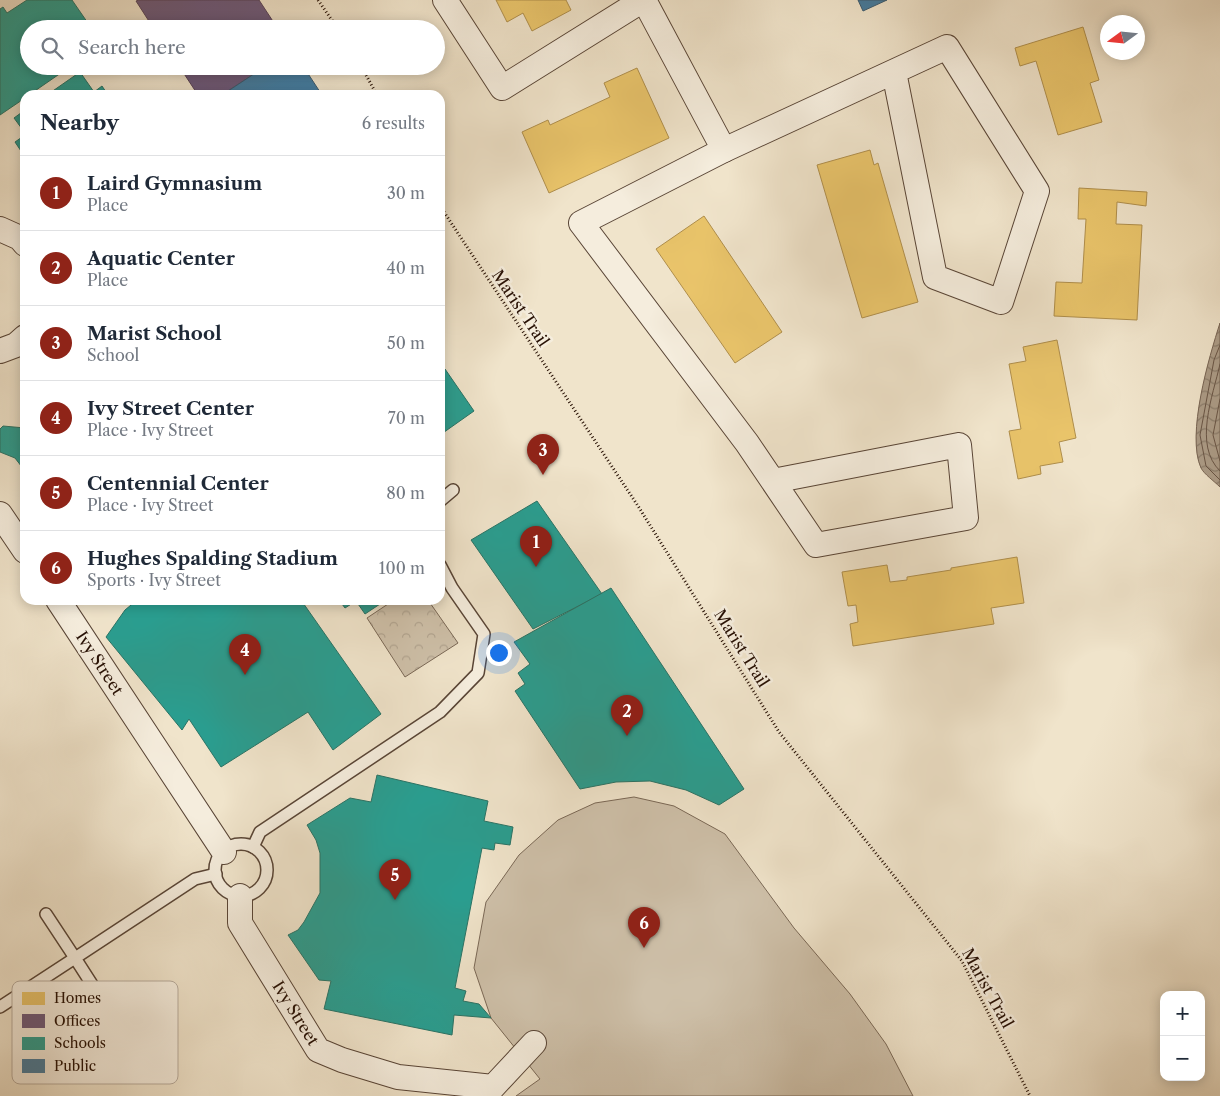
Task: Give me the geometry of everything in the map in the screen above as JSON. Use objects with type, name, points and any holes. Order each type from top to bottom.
[{"type":"street","points":[[446,0],[502,88],[644,0],[724,150]]},
{"type":"street","points":[[773,481],[960,445],[966,518],[816,545],[747,443],[581,223],[724,150],[947,47],[1037,191],[1001,302],[935,277],[894,72]]},
{"type":"street","points":[[0,229],[20,238]]},
{"type":"street","points":[[0,514],[20,544]]},
{"type":"street","name":"Ivy Street","points":[[61,605],[220,863]]},
{"type":"street","name":"Ivy Street","points":[[240,896],[240,923],[318,1050],[342,1060],[398,1077],[493,1087],[534,1043]]},
{"type":"lane","points":[[445,497],[453,490]]},
{"type":"lane","points":[[253,847],[260,832],[440,712],[478,673],[484,634],[452,588],[445,575]]},
{"type":"lane","points":[[40,981],[220,863],[237,845],[253,847],[265,860],[266,877],[257,891],[240,896],[224,890],[220,863]]},
{"type":"lane","points":[[46,914],[90,981]]},
{"type":"lane","points":[[0,1007],[12,999]]},
{"type":"path","points":[[318,0],[332,20]]},
{"type":"path","points":[[366,75],[374,90]]},
{"type":"path","name":"Marist Trail","points":[[445,214],[638,506],[780,732],[962,961],[1030,1096]]},
{"type":"green space","points":[[386,605],[431,605],[458,643],[405,677],[367,618]]},
{"type":"green space","points":[[634,797],[674,806],[725,834],[794,928],[850,994],[886,1044],[913,1096],[516,1096],[540,1079],[491,1018],[474,968],[486,902],[519,855],[558,820],[595,803]]},
{"type":"water","points":[[1220,323],[1220,487],[1201,468],[1197,454],[1196,436],[1205,375]]},
{"type":"building: Homes","points":[[496,0],[566,0],[571,10],[532,31],[523,13],[507,22]]},
{"type":"building: Homes","points":[[1083,27],[1099,80],[1090,83],[1102,122],[1058,135],[1036,61],[1020,66],[1015,48]]},
{"type":"building: Homes","points":[[637,68],[669,138],[549,193],[522,132],[548,120],[550,125],[610,97],[604,83]]},
{"type":"building: Homes","points":[[870,150],[874,165],[878,163],[918,302],[862,318],[817,165]]},
{"type":"building: Homes","points":[[1079,188],[1147,192],[1146,206],[1117,202],[1116,224],[1142,225],[1137,320],[1054,316],[1056,282],[1082,283],[1086,219],[1078,219]]},
{"type":"building: Homes","points":[[704,216],[782,332],[735,363],[656,249]]},
{"type":"building: Homes","points":[[1057,340],[1076,438],[1059,442],[1063,462],[1040,466],[1041,474],[1018,479],[1009,431],[1021,429],[1009,364],[1026,361],[1023,347]]},
{"type":"building: Homes","points":[[1017,557],[1024,603],[991,608],[994,624],[853,646],[850,624],[858,622],[856,605],[848,606],[842,572],[887,565],[890,582],[907,580],[907,577],[951,570],[951,568]]},
{"type":"building: Offices","points":[[259,0],[272,20],[148,20],[136,1]]},
{"type":"building: Offices","points":[[185,75],[252,75],[230,90],[195,90]]},
{"type":"building: Schools","points":[[27,0],[72,0],[86,20],[20,20],[20,75],[58,75],[36,90],[20,90],[20,101],[0,115],[0,9],[3,7],[7,13]]},
{"type":"building: Schools","points":[[76,75],[82,75],[93,90],[54,90]]},
{"type":"building: Schools","points":[[102,86],[105,90],[97,90]]},
{"type":"building: Schools","points":[[20,114],[20,126],[14,118]]},
{"type":"building: Schools","points":[[20,138],[20,150],[15,142]]},
{"type":"building: Schools","points":[[445,369],[474,411],[445,431]]},
{"type":"building: Schools","points":[[3,426],[20,428],[20,464],[15,458],[0,452],[0,429]]},
{"type":"building: Schools","points":[[537,501],[602,594],[533,629],[471,540]]},
{"type":"building: Schools","points":[[611,588],[744,789],[719,805],[686,790],[650,781],[616,782],[580,789],[515,691],[525,684],[518,673],[530,664],[514,642]]},
{"type":"building: Schools","points":[[131,605],[305,605],[381,714],[333,750],[308,712],[221,767],[189,719],[182,730],[106,637],[125,610]]},
{"type":"building: Schools","points":[[359,605],[378,605],[365,614]]},
{"type":"building: Schools","points":[[377,775],[488,801],[484,821],[513,827],[510,845],[495,843],[494,850],[482,848],[455,988],[466,991],[463,1001],[479,1004],[491,1018],[454,1015],[452,1035],[324,1009],[331,981],[319,980],[288,935],[298,930],[320,893],[320,853],[316,840],[307,825],[350,798],[371,802]]},
{"type":"building: Public","points":[[858,0],[887,0],[863,11]]},
{"type":"building: Public","points":[[252,75],[309,75],[319,90],[230,90]]},
{"type":"place","name":"Marist School","points":[[543,475]]},
{"type":"place","name":"Laird Gymnasium","points":[[536,567]]},
{"type":"place","name":"Ivy Street Center","points":[[245,675]]},
{"type":"place","name":"Aquatic Center","points":[[627,736]]},
{"type":"place","name":"Centennial Center","points":[[395,900]]},
{"type":"place","name":"Hughes Spalding Stadium","points":[[644,948]]}]
